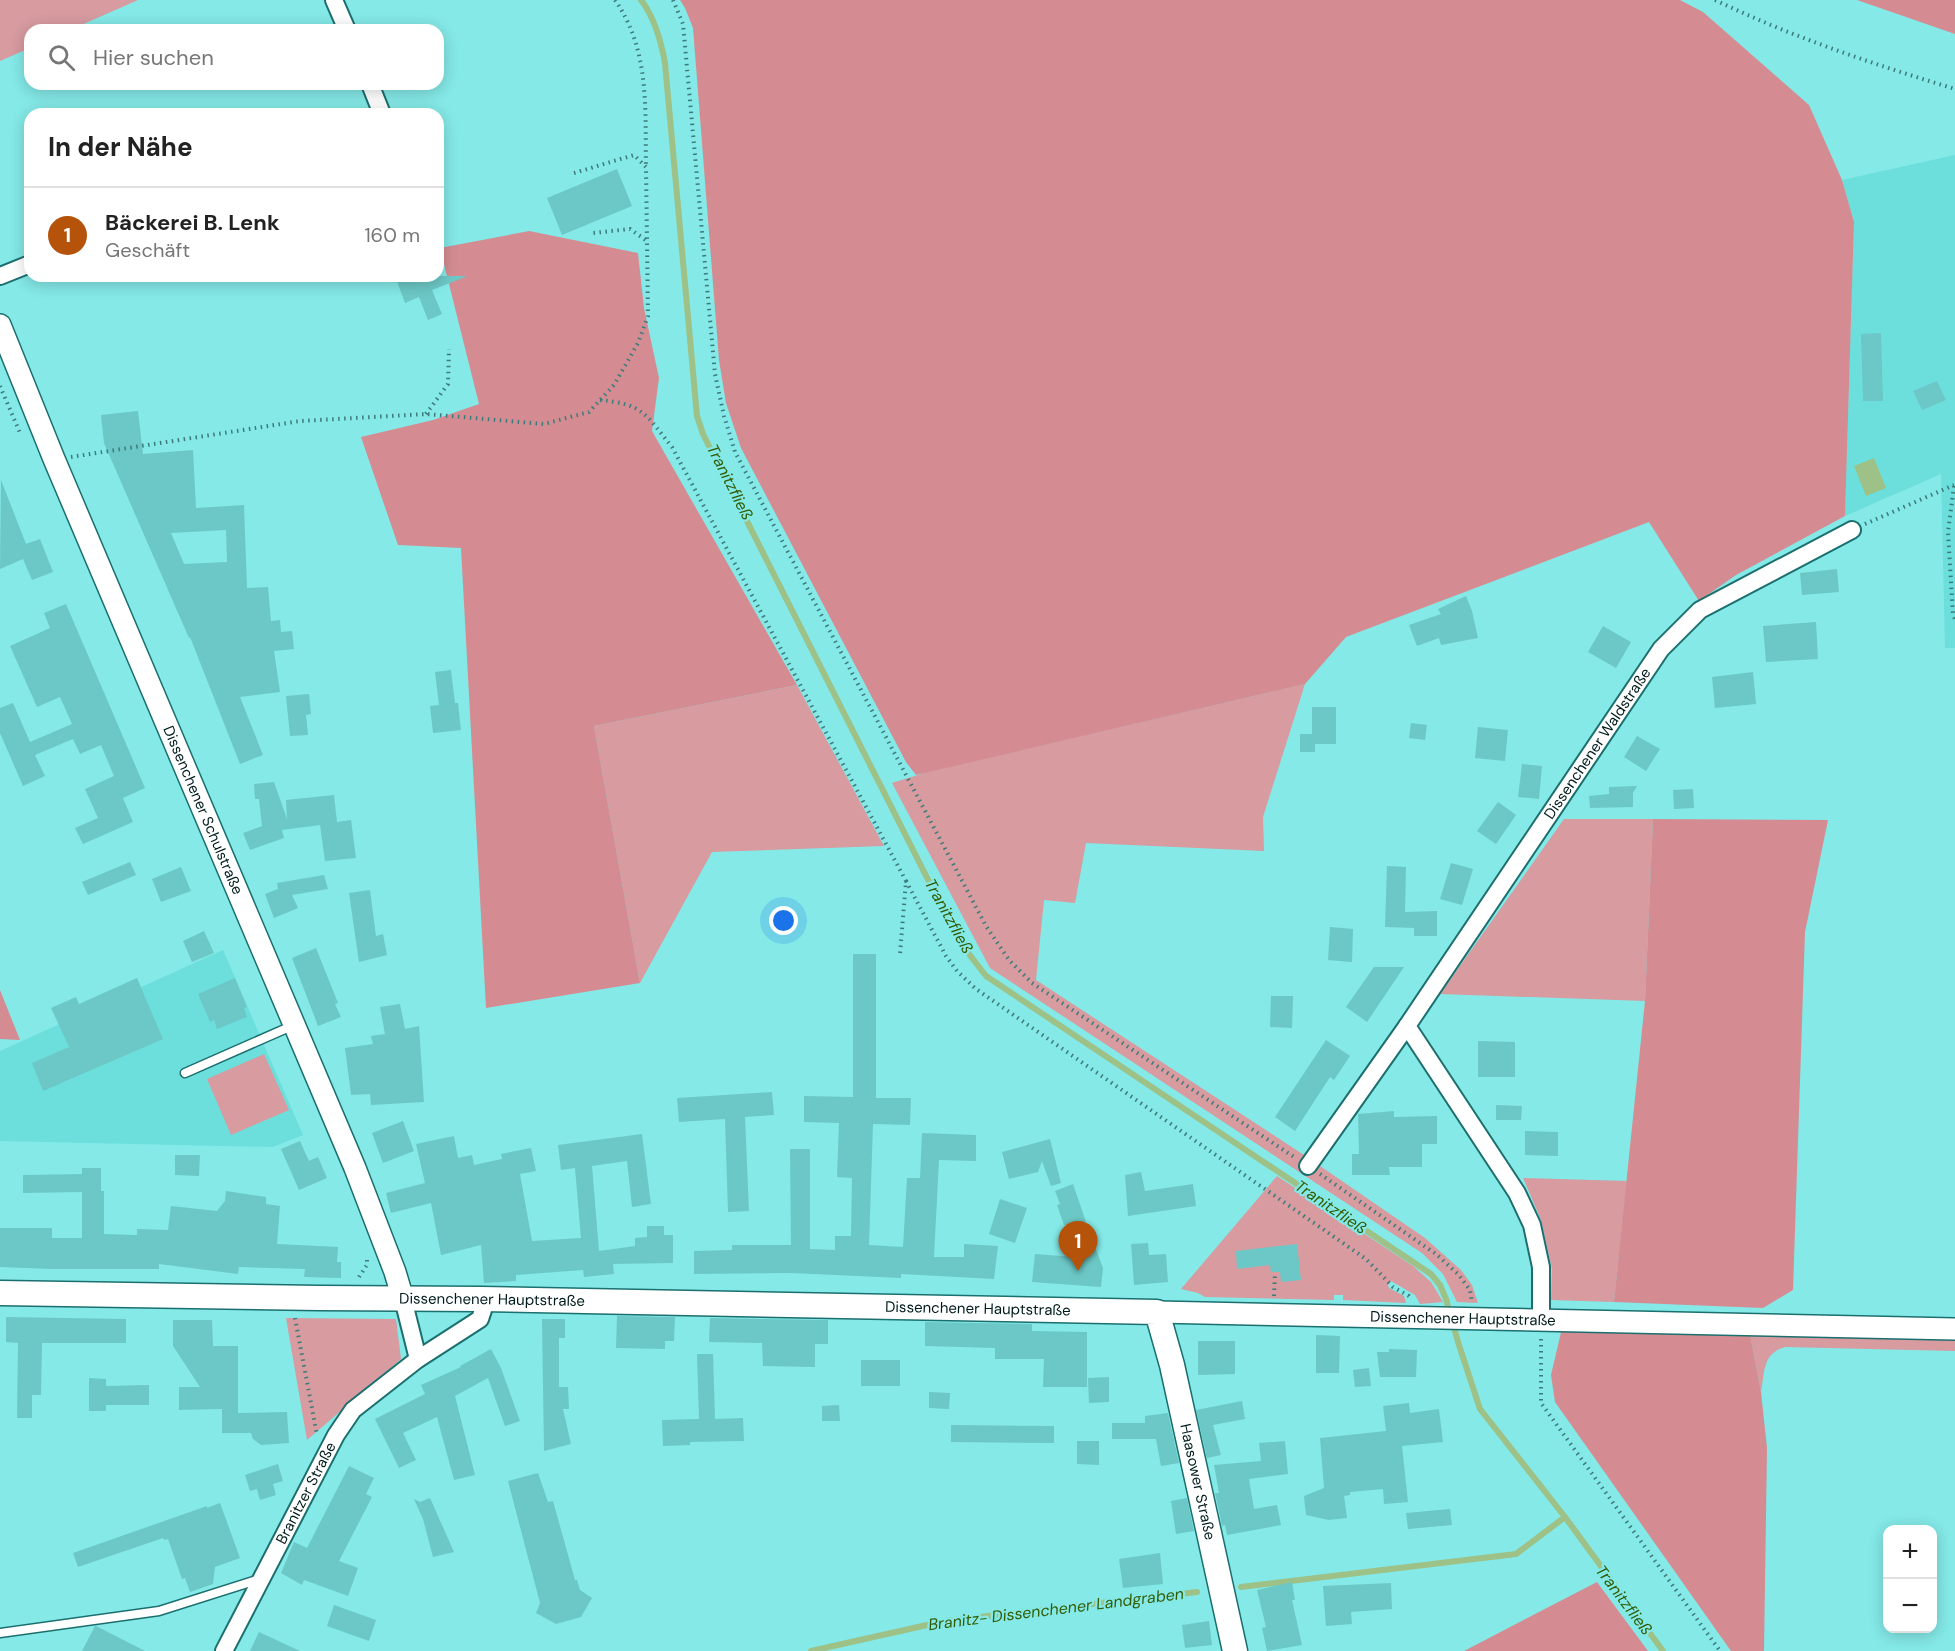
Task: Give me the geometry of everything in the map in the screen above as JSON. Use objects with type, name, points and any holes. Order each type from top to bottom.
[{"type":"main road","name":"Dissenchener Hauptstraße","points":[[0,1293],[481,1299],[1157,1312]]},
{"type":"main road","name":"Haasower Straße","points":[[1157,1312],[1172,1365],[1235,1651]]},
{"type":"street","points":[[334,0],[344,24]]},
{"type":"street","points":[[372,90],[380,108]]},
{"type":"street","points":[[0,276],[24,266]]},
{"type":"street","name":"Dissenchener Schulstraße","points":[[0,325],[54,459],[355,1168],[403,1299]]},
{"type":"street","name":"Dissenchener Waldstraße","points":[[1308,1166],[1407,1026],[1661,649],[1700,610],[1852,530]]},
{"type":"street","points":[[1407,1026],[1517,1193],[1532,1225],[1541,1267],[1541,1320]]},
{"type":"street","points":[[403,1299],[418,1359]]},
{"type":"street","name":"Branitzer Straße","points":[[224,1651],[322,1461],[353,1410],[418,1359],[480,1319],[483,1310],[481,1299]]},
{"type":"street","name":"Dissenchener Hauptstraße","points":[[1157,1312],[1955,1329]]},
{"type":"lane","points":[[185,1073],[294,1025]]},
{"type":"lane","points":[[0,1633],[159,1611],[262,1579]]},
{"type":"path","points":[[54,459],[300,421],[426,414],[544,424],[589,412],[614,385],[638,343],[648,316],[644,83],[636,39],[615,0]]},
{"type":"path","points":[[673,0],[683,24],[715,374],[735,452],[986,926],[1009,960],[1032,982],[1436,1254],[1459,1275],[1470,1290],[1471,1319]]},
{"type":"path","points":[[1715,0],[1748,16],[1858,59],[1955,89]]},
{"type":"path","points":[[574,173],[634,156],[646,167]]},
{"type":"path","points":[[592,233],[630,229],[647,241]]},
{"type":"path","points":[[426,414],[447,384],[449,349]]},
{"type":"path","points":[[600,400],[618,402],[644,411],[672,447],[946,956],[957,971],[976,989],[1040,1034],[1366,1258],[1393,1287],[1409,1296],[1428,1318]]},
{"type":"path","points":[[1852,530],[1954,485]]},
{"type":"path","points":[[1954,485],[1948,532],[1955,619]]},
{"type":"path","points":[[900,954],[906,881]]},
{"type":"path","points":[[294,1311],[322,1461]]},
{"type":"path","points":[[1541,1320],[1541,1403],[1720,1651]]},
{"type":"shaded area","points":[[0,0],[138,0],[84,24],[24,24],[24,51],[0,61]]},
{"type":"shaded area","points":[[680,0],[1680,0],[1703,12],[1809,105],[1842,180],[1854,222],[1845,516],[1736,575],[1699,601],[1649,522],[1346,637],[1305,684],[916,775],[906,762],[741,448],[726,403],[719,360],[693,28]]},
{"type":"shaded area","points":[[1857,0],[1955,0],[1955,34]]},
{"type":"shaded area","points":[[1955,155],[1955,648],[1945,648],[1941,474],[1845,516],[1854,222],[1842,180]]},
{"type":"shaded area","points":[[529,231],[638,253],[644,308],[659,378],[652,431],[797,685],[594,726],[640,983],[486,1008],[461,548],[398,545],[361,437],[433,420],[479,404],[444,264],[444,247]]},
{"type":"shaded area","points":[[1874,458],[1886,488],[1866,496],[1854,466]]},
{"type":"shaded area","points":[[1305,684],[1263,817],[1264,851],[1086,843],[1075,903],[1044,900],[1036,980],[1304,1155],[1425,1238],[1461,1270],[1472,1285],[1478,1303],[1457,1302],[1443,1274],[1422,1253],[990,968],[892,783],[934,770]]},
{"type":"shaded area","points":[[797,685],[884,846],[712,852],[640,983],[594,726]]},
{"type":"shaded area","points":[[1564,819],[1653,819],[1645,1001],[1440,994]]},
{"type":"shaded area","points":[[1653,819],[1828,820],[1805,932],[1793,1290],[1763,1308],[1614,1302],[1645,1001]]},
{"type":"shaded area","points":[[223,950],[303,1135],[273,1147],[0,1141],[0,1051]]},
{"type":"shaded area","points":[[0,990],[20,1040],[0,1039]]},
{"type":"shaded area","points":[[264,1054],[289,1110],[231,1135],[207,1079]]},
{"type":"shaded area","points":[[1277,1176],[1413,1266],[1431,1282],[1443,1302],[1420,1304],[1415,1295],[1391,1281],[1389,1288],[1404,1296],[1406,1303],[1343,1300],[1343,1295],[1334,1295],[1334,1300],[1205,1297],[1181,1289]]},
{"type":"shaded area","points":[[1523,1178],[1627,1181],[1614,1302],[1551,1300],[1552,1269],[1541,1220]]},
{"type":"shaded area","points":[[286,1318],[396,1319],[401,1359],[307,1440]]},
{"type":"shaded area","points":[[1562,1328],[1750,1334],[1761,1392],[1767,1448],[1764,1651],[1731,1651],[1555,1402],[1551,1375]]},
{"type":"shaded area","points":[[1750,1334],[1955,1340],[1955,1351],[1785,1347],[1768,1359],[1761,1392]]},
{"type":"shaded area","points":[[1597,1582],[1648,1651],[1464,1651]]},
{"type":"building","points":[[617,169],[632,206],[562,235],[547,198]]},
{"type":"building","points":[[444,276],[465,276],[432,290],[442,314],[428,320],[419,297],[405,303],[397,282],[444,282]]},
{"type":"building","points":[[1881,333],[1883,401],[1863,401],[1861,334]]},
{"type":"building","points":[[1937,381],[1946,400],[1922,410],[1913,391]]},
{"type":"building","points":[[138,411],[143,454],[193,450],[196,508],[244,505],[247,588],[268,587],[271,621],[280,620],[281,632],[292,631],[294,649],[274,651],[280,692],[240,697],[263,755],[240,764],[190,637],[104,443],[101,415]],"holes":[[[226,530],[227,562],[184,564],[171,533]]]},
{"type":"building","points":[[1,480],[26,544],[40,539],[53,572],[32,580],[23,559],[0,569]]},
{"type":"building","points":[[1837,569],[1839,592],[1802,595],[1800,573]]},
{"type":"building","points":[[1466,596],[1478,638],[1441,645],[1439,638],[1417,646],[1409,625],[1441,614],[1438,609]]},
{"type":"building","points":[[66,604],[145,788],[123,798],[133,822],[83,844],[75,828],[98,818],[85,789],[114,776],[101,745],[80,754],[73,739],[35,755],[45,776],[23,786],[0,733],[0,708],[13,703],[30,742],[72,724],[60,697],[37,707],[10,646],[50,628],[44,613]]},
{"type":"building","points":[[1816,622],[1818,659],[1766,662],[1763,626]]},
{"type":"building","points":[[1603,626],[1631,642],[1616,668],[1588,652]]},
{"type":"building","points":[[451,670],[461,730],[433,733],[430,706],[439,705],[435,672]]},
{"type":"building","points":[[1753,672],[1756,704],[1715,708],[1712,677]]},
{"type":"building","points":[[309,694],[311,714],[306,715],[308,735],[290,736],[286,696]]},
{"type":"building","points":[[1312,707],[1336,707],[1336,744],[1315,744],[1315,752],[1300,752],[1300,734],[1312,734]]},
{"type":"building","points":[[1411,723],[1427,725],[1425,740],[1409,738]]},
{"type":"building","points":[[1478,727],[1508,730],[1505,761],[1475,758]]},
{"type":"building","points":[[1637,736],[1660,749],[1646,771],[1624,757]]},
{"type":"building","points":[[1522,764],[1542,766],[1539,799],[1518,797]]},
{"type":"building","points":[[274,782],[287,819],[286,800],[334,795],[337,822],[351,820],[356,858],[325,861],[320,825],[282,830],[284,838],[250,850],[243,833],[262,826],[259,799],[255,799],[254,784]]},
{"type":"building","points":[[1637,786],[1633,793],[1633,807],[1590,808],[1589,796],[1609,794],[1609,787]]},
{"type":"building","points":[[1693,789],[1694,808],[1674,809],[1673,790]]},
{"type":"building","points":[[1498,802],[1516,815],[1496,844],[1477,831]]},
{"type":"building","points":[[130,862],[136,875],[88,895],[82,882]]},
{"type":"building","points":[[1451,863],[1473,869],[1462,905],[1440,899]]},
{"type":"building","points":[[1387,866],[1406,867],[1405,912],[1437,911],[1437,936],[1414,936],[1414,928],[1385,927]]},
{"type":"building","points":[[181,867],[191,891],[161,902],[152,879]]},
{"type":"building","points":[[324,875],[328,889],[292,895],[298,908],[274,918],[265,894],[278,889],[277,883]]},
{"type":"building","points":[[370,890],[376,936],[383,934],[387,955],[359,962],[349,893]]},
{"type":"building","points":[[1330,927],[1353,929],[1352,962],[1328,960]]},
{"type":"building","points":[[204,931],[214,953],[192,962],[183,941]]},
{"type":"building","points":[[316,948],[338,1003],[335,1004],[341,1017],[318,1026],[292,958]]},
{"type":"building","points":[[853,954],[876,954],[876,1098],[911,1098],[910,1125],[873,1124],[869,1245],[903,1247],[907,1178],[920,1178],[922,1133],[976,1135],[976,1161],[939,1160],[934,1257],[964,1257],[964,1244],[998,1246],[994,1279],[901,1274],[901,1278],[791,1273],[694,1274],[694,1251],[732,1250],[732,1245],[791,1245],[790,1149],[810,1149],[810,1249],[835,1250],[835,1236],[851,1236],[852,1178],[837,1177],[839,1123],[804,1122],[804,1096],[853,1097]]},
{"type":"building","points":[[1374,967],[1404,967],[1367,1022],[1346,1007]]},
{"type":"building","points":[[137,978],[163,1039],[43,1091],[32,1063],[69,1047],[51,1008],[76,997],[79,1004]]},
{"type":"building","points":[[235,978],[247,1007],[244,1008],[247,1017],[217,1029],[214,1020],[210,1022],[198,994]]},
{"type":"building","points":[[1271,996],[1293,996],[1292,1028],[1270,1027]]},
{"type":"building","points":[[400,1004],[405,1029],[419,1026],[424,1102],[371,1105],[370,1094],[351,1095],[345,1048],[373,1044],[371,1036],[385,1034],[380,1007]]},
{"type":"building","points":[[1326,1040],[1350,1056],[1334,1080],[1330,1077],[1295,1131],[1275,1117]]},
{"type":"building","points":[[1478,1041],[1515,1042],[1515,1077],[1478,1077]]},
{"type":"building","points":[[772,1092],[774,1115],[745,1117],[749,1211],[728,1212],[725,1119],[679,1122],[677,1098]]},
{"type":"building","points":[[1496,1105],[1522,1106],[1521,1120],[1496,1120]]},
{"type":"building","points":[[1394,1111],[1394,1117],[1437,1116],[1437,1144],[1422,1144],[1422,1167],[1389,1167],[1390,1175],[1352,1175],[1352,1154],[1359,1154],[1358,1114]]},
{"type":"building","points":[[403,1121],[414,1151],[383,1163],[372,1133]]},
{"type":"building","points":[[1525,1131],[1558,1132],[1558,1156],[1525,1155]]},
{"type":"building","points":[[642,1134],[651,1204],[632,1207],[627,1161],[592,1166],[599,1251],[635,1246],[635,1238],[647,1237],[647,1226],[664,1226],[664,1235],[673,1235],[673,1263],[613,1264],[614,1274],[584,1277],[583,1270],[516,1275],[516,1281],[484,1283],[481,1245],[441,1255],[431,1203],[391,1213],[386,1193],[425,1183],[416,1144],[454,1136],[458,1158],[472,1155],[474,1165],[502,1159],[501,1154],[531,1148],[536,1171],[520,1174],[532,1241],[581,1238],[575,1168],[561,1170],[558,1145]]},
{"type":"building","points":[[1050,1139],[1061,1183],[1051,1186],[1042,1161],[1038,1172],[1009,1179],[1002,1152]]},
{"type":"building","points":[[300,1141],[309,1161],[318,1157],[327,1178],[299,1190],[281,1149]]},
{"type":"building","points":[[175,1155],[200,1155],[199,1176],[175,1175]]},
{"type":"building","points":[[82,1168],[101,1168],[101,1191],[104,1191],[104,1234],[137,1235],[137,1229],[168,1230],[171,1206],[217,1211],[225,1201],[226,1191],[266,1197],[266,1204],[280,1206],[277,1244],[338,1247],[337,1262],[341,1262],[341,1278],[304,1277],[305,1269],[239,1267],[238,1274],[159,1264],[159,1269],[0,1267],[0,1228],[52,1228],[52,1238],[82,1238],[82,1192],[23,1193],[23,1175],[82,1174]]},
{"type":"building","points":[[1141,1172],[1145,1191],[1193,1184],[1196,1206],[1128,1216],[1125,1175]]},
{"type":"building","points":[[1073,1184],[1086,1222],[1064,1225],[1055,1191]]},
{"type":"building","points":[[1000,1199],[1027,1208],[1015,1243],[989,1234]]},
{"type":"building","points":[[1148,1243],[1149,1255],[1166,1254],[1168,1282],[1134,1285],[1131,1244]]},
{"type":"building","points":[[1297,1244],[1301,1280],[1281,1282],[1280,1272],[1271,1272],[1270,1265],[1237,1269],[1236,1251]]},
{"type":"building","points":[[1095,1247],[1103,1268],[1101,1287],[1032,1282],[1035,1254],[1076,1257],[1073,1249]]},
{"type":"building","points":[[617,1316],[675,1317],[674,1341],[665,1341],[665,1349],[616,1348]]},
{"type":"building","points":[[6,1317],[126,1319],[126,1343],[42,1343],[41,1395],[32,1395],[32,1418],[17,1418],[18,1343],[6,1342]]},
{"type":"building","points":[[710,1318],[828,1320],[828,1344],[815,1344],[815,1367],[763,1366],[762,1343],[709,1342]]},
{"type":"building","points":[[542,1319],[565,1319],[565,1338],[559,1338],[559,1387],[568,1387],[569,1409],[563,1409],[571,1444],[544,1451]]},
{"type":"building","points":[[173,1320],[212,1320],[213,1346],[238,1346],[238,1413],[287,1412],[289,1443],[261,1445],[253,1439],[251,1433],[222,1433],[222,1409],[179,1410],[179,1387],[200,1387],[173,1346]]},
{"type":"building","points":[[925,1322],[1032,1324],[1032,1331],[1087,1332],[1087,1387],[1043,1387],[1044,1359],[995,1359],[995,1348],[925,1346]]},
{"type":"building","points":[[1316,1335],[1340,1336],[1339,1373],[1316,1373]]},
{"type":"building","points":[[1198,1341],[1235,1341],[1235,1374],[1198,1375]]},
{"type":"building","points":[[491,1349],[501,1368],[520,1421],[505,1426],[488,1378],[455,1396],[475,1475],[454,1480],[437,1417],[403,1433],[416,1460],[399,1468],[375,1419],[425,1394],[421,1385],[461,1367]]},
{"type":"building","points":[[1389,1349],[1417,1350],[1416,1377],[1380,1377],[1377,1352],[1389,1352]]},
{"type":"building","points":[[697,1354],[713,1354],[715,1419],[743,1418],[744,1441],[690,1442],[690,1445],[663,1446],[662,1420],[699,1419]]},
{"type":"building","points":[[861,1360],[900,1360],[900,1386],[861,1386]]},
{"type":"building","points":[[1369,1368],[1371,1386],[1355,1387],[1353,1370]]},
{"type":"building","points":[[1109,1377],[1109,1402],[1089,1403],[1088,1378]]},
{"type":"building","points":[[89,1378],[106,1379],[106,1386],[149,1385],[149,1405],[106,1405],[106,1411],[89,1411]]},
{"type":"building","points":[[929,1392],[950,1393],[949,1409],[929,1408]]},
{"type":"building","points":[[1242,1401],[1245,1419],[1213,1425],[1221,1455],[1207,1458],[1196,1410]]},
{"type":"building","points":[[1409,1403],[1410,1413],[1439,1409],[1443,1442],[1402,1446],[1408,1502],[1384,1504],[1383,1489],[1350,1492],[1350,1495],[1344,1496],[1347,1518],[1329,1520],[1306,1515],[1304,1496],[1324,1488],[1320,1438],[1386,1431],[1383,1406]]},
{"type":"building","points":[[839,1405],[840,1421],[822,1421],[822,1406]]},
{"type":"building","points":[[1168,1413],[1179,1463],[1161,1466],[1156,1439],[1112,1439],[1112,1423],[1145,1423],[1145,1416]]},
{"type":"building","points":[[951,1425],[1054,1426],[1054,1443],[951,1442]]},
{"type":"building","points":[[1077,1441],[1099,1441],[1099,1465],[1077,1464]]},
{"type":"building","points":[[1285,1441],[1288,1474],[1249,1479],[1254,1509],[1277,1505],[1281,1525],[1227,1535],[1225,1525],[1222,1526],[1215,1493],[1219,1493],[1214,1465],[1261,1461],[1259,1443]]},
{"type":"building","points":[[278,1464],[283,1481],[273,1484],[276,1495],[260,1500],[257,1489],[250,1491],[245,1475]]},
{"type":"building","points":[[349,1466],[374,1478],[366,1494],[372,1497],[339,1561],[358,1568],[348,1596],[304,1580],[302,1585],[281,1573],[294,1542],[307,1548]]},
{"type":"building","points":[[538,1473],[548,1502],[553,1501],[575,1580],[580,1590],[592,1598],[581,1617],[556,1624],[536,1613],[540,1603],[508,1481]]},
{"type":"building","points":[[430,1498],[454,1552],[433,1557],[423,1519],[414,1499],[420,1502]]},
{"type":"building","points":[[1187,1498],[1194,1531],[1176,1534],[1171,1501]]},
{"type":"building","points":[[220,1503],[240,1558],[215,1567],[213,1584],[190,1592],[185,1578],[182,1579],[168,1539],[163,1538],[78,1567],[73,1553]]},
{"type":"building","points":[[1450,1509],[1452,1525],[1408,1529],[1406,1513]]},
{"type":"building","points":[[1160,1553],[1163,1584],[1123,1588],[1119,1559]]},
{"type":"building","points":[[1292,1582],[1295,1600],[1292,1600],[1302,1645],[1267,1651],[1262,1628],[1266,1627],[1257,1590]]},
{"type":"building","points":[[1391,1583],[1392,1609],[1351,1612],[1352,1624],[1326,1626],[1323,1586]]},
{"type":"building","points":[[334,1605],[376,1620],[369,1641],[327,1626]]},
{"type":"building","points":[[1209,1621],[1212,1645],[1185,1648],[1182,1625]]},
{"type":"building","points":[[96,1626],[145,1651],[82,1651]]},
{"type":"building","points":[[259,1632],[300,1651],[250,1651]]},
{"type":"waterway","name":"Tranitzfließ","points":[[641,0],[657,30],[665,63],[697,416],[703,434],[959,941],[986,976],[1431,1274],[1440,1285],[1446,1299],[1480,1409],[1565,1517],[1663,1651]]},
{"type":"waterway","points":[[1241,1587],[1516,1554],[1565,1517]]},
{"type":"waterway","name":"Branitz- Dissenchener Landgraben","points":[[811,1651],[945,1621],[1197,1592]]},
{"type":"place","name":"Bäckerei B. Lenk","points":[[1078,1271]]}]
